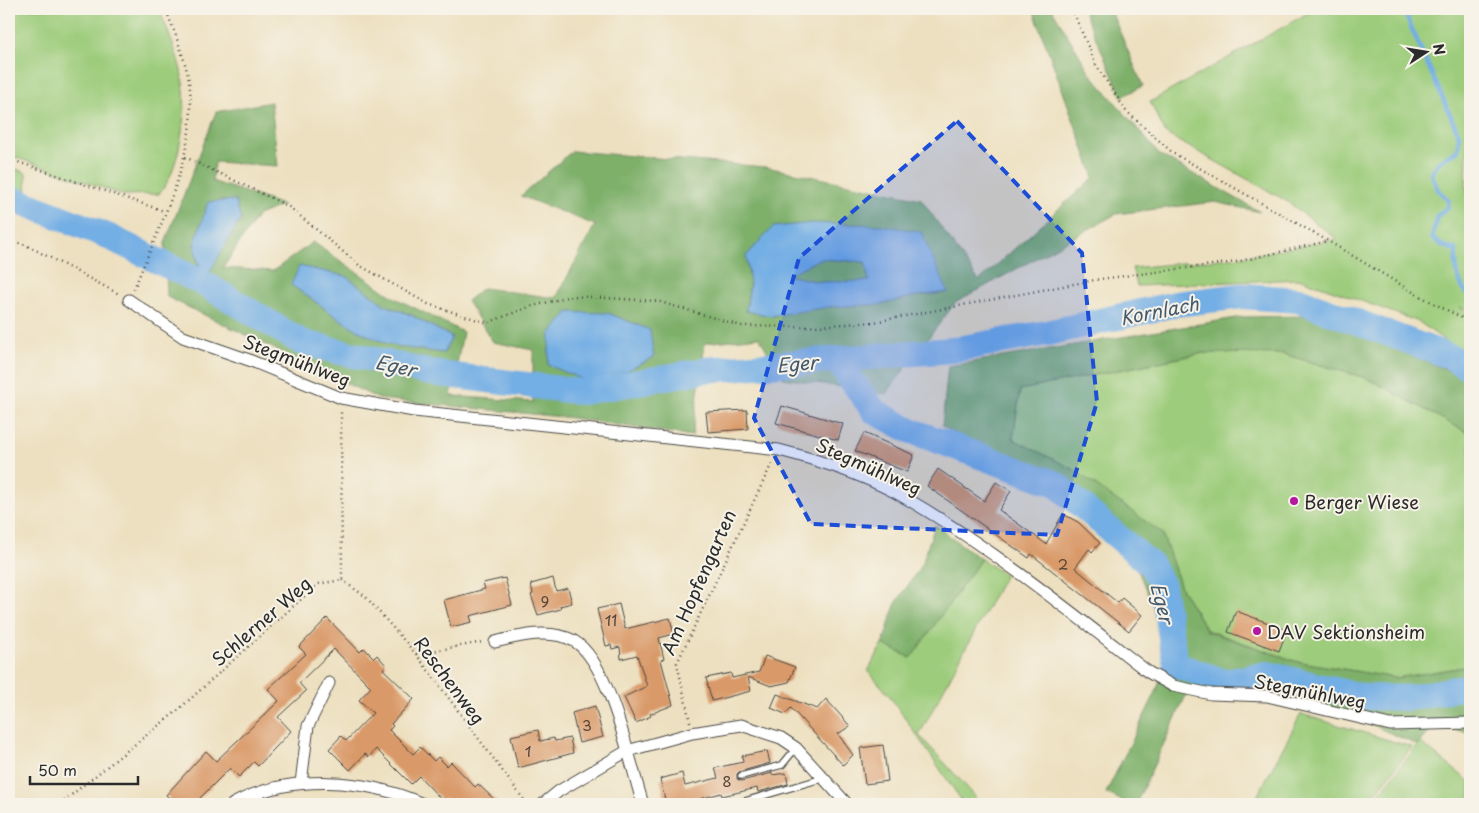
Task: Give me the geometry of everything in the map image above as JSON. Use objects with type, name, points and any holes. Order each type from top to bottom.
[{"type":"street","name":"Stegmühlweg","points":[[129,300],[183,337],[249,360],[341,398],[414,411],[779,450],[824,462],[908,499],[978,545],[1148,672],[1174,686],[1211,694],[1267,696],[1390,725],[1470,723]]},
{"type":"street","points":[[495,642],[523,635],[555,635],[573,641],[588,653],[610,697],[643,804]]},
{"type":"street","points":[[301,783],[308,726],[329,683]]},
{"type":"street","points":[[543,804],[559,791],[627,751],[692,733],[741,725],[781,738],[796,748],[847,804]]},
{"type":"street","points":[[233,804],[275,788],[301,783],[356,785],[402,795],[423,804]]},
{"type":"lane","points":[[741,776],[782,765],[796,748]]},
{"type":"lane","points":[[735,804],[824,778]]},
{"type":"path","points":[[137,281],[186,157],[191,107],[189,81],[166,9]]},
{"type":"path","points":[[1072,9],[1096,65],[1126,111],[1173,153],[1328,240],[1418,295],[1470,322]]},
{"type":"path","points":[[1470,148],[1468,164],[1470,180]]},
{"type":"path","points":[[186,157],[288,206],[359,265],[428,304],[488,323],[529,307],[572,296],[657,300],[740,326],[803,327],[874,322],[1100,279],[1236,262],[1328,240]]},
{"type":"path","points":[[9,159],[164,211]]},
{"type":"path","points":[[9,240],[26,246],[129,300]]},
{"type":"path","points":[[341,398],[342,580]]},
{"type":"path","name":"Am Hopfengarten","points":[[692,733],[677,663],[779,450]]},
{"type":"path","name":"Reschenweg","points":[[342,580],[366,597],[416,654],[526,804]]},
{"type":"path","name":"Schlerner Weg","points":[[60,804],[177,711],[318,584],[342,580]]},
{"type":"path","points":[[416,654],[477,642],[495,642]]},
{"type":"highlighted area","points":[[957,121],[1082,253],[1097,402],[1057,535],[811,524],[754,418],[799,258]]},
{"type":"green space","points":[[9,9],[159,9],[181,69],[184,90],[184,115],[180,145],[172,173],[159,194],[123,195],[9,155]]},
{"type":"green space","points":[[1033,9],[1052,9],[1090,73],[1160,155],[1260,212],[1215,202],[1116,214],[955,303],[886,394],[783,378],[759,337],[705,343],[692,436],[572,418],[379,399],[167,297],[165,243],[216,112],[271,102],[278,166],[215,162],[212,181],[283,205],[258,215],[223,268],[273,271],[313,242],[395,298],[463,332],[451,396],[533,402],[533,350],[493,342],[467,301],[483,288],[556,298],[595,225],[521,196],[572,151],[766,167],[921,199],[979,281],[1094,177]],"holes":[[[241,219],[202,282],[194,245]],[[881,225],[942,280],[947,293],[916,296],[884,304],[746,311],[750,283]],[[346,277],[385,305],[411,315],[452,337],[444,353],[321,304],[291,284]]]},
{"type":"green space","points":[[1083,9],[1110,9],[1143,86],[1122,97]]},
{"type":"green space","points":[[1315,9],[1470,9],[1470,126],[1468,131],[1466,186],[1470,206],[1470,311],[1460,307],[1470,317],[1470,359],[1419,322],[1301,279],[1137,286],[1132,268],[1241,257],[1337,239],[1285,200],[1166,134],[1150,102]]},
{"type":"green space","points":[[9,166],[26,173],[27,200],[9,207]]},
{"type":"green space","points":[[820,259],[865,262],[869,282],[819,282],[786,275]]},
{"type":"green space","points":[[1312,316],[1445,369],[1470,381],[1470,434],[1369,379],[1283,354],[1203,353],[1020,390],[1013,439],[1073,469],[1162,533],[1182,590],[1207,631],[1295,661],[1396,678],[1470,666],[1470,732],[1433,727],[1417,745],[1339,710],[1256,687],[1188,691],[1136,804],[1129,804],[1106,793],[1157,690],[1169,644],[1131,554],[1054,488],[942,426],[948,366],[1242,317]]},
{"type":"green space","name":"Berger Wiese","points":[[1204,353],[1283,354],[1369,379],[1470,434],[1470,666],[1396,678],[1295,661],[1207,630],[1182,590],[1162,533],[1013,439],[1020,390]]},
{"type":"green space","points":[[935,525],[981,559],[911,658],[883,644],[895,605],[922,564]]},
{"type":"green space","points":[[981,559],[1005,575],[919,735],[974,795],[978,804],[964,804],[889,695],[868,671],[883,644],[911,658]]},
{"type":"green space","points":[[1301,714],[1412,747],[1367,804],[1253,804]]},
{"type":"green space","points":[[1420,742],[1470,782],[1470,804],[1371,804]]},
{"type":"water","points":[[235,200],[241,219],[203,283],[194,245],[208,202]]},
{"type":"water","points":[[812,223],[881,225],[921,232],[948,292],[916,296],[884,304],[830,307],[771,316],[746,311],[750,283],[746,256],[773,227]],"holes":[[[820,259],[865,262],[869,281],[819,282],[787,275]]]},
{"type":"water","points":[[299,266],[346,276],[385,305],[411,315],[452,337],[444,353],[390,344],[370,337],[347,324],[291,285]]},
{"type":"water","points":[[568,312],[608,313],[650,330],[654,357],[627,371],[584,380],[548,365],[550,334]]},
{"type":"building","points":[[782,406],[843,424],[838,440],[776,423]]},
{"type":"building","points":[[747,410],[748,429],[708,432],[706,412]]},
{"type":"building","points":[[864,433],[914,455],[907,472],[855,451]]},
{"type":"building","points":[[938,469],[984,501],[996,482],[1011,491],[999,510],[1046,544],[1063,514],[1078,522],[1100,543],[1092,552],[1089,549],[1075,568],[1118,603],[1122,598],[1142,615],[1129,631],[1031,554],[1029,558],[927,486]]},
{"type":"building","points":[[505,578],[512,605],[470,616],[472,622],[451,627],[444,600],[485,589],[483,583]]},
{"type":"building","points":[[553,578],[556,591],[568,588],[572,603],[560,606],[561,609],[538,615],[531,595],[533,594],[531,584]]},
{"type":"building","points":[[619,604],[625,629],[670,618],[674,634],[659,638],[664,659],[661,660],[673,705],[650,714],[651,716],[636,723],[624,697],[647,686],[637,655],[621,659],[620,647],[612,649],[611,645],[606,646],[597,609]]},
{"type":"building","name":"DAV Sektionsheim","points":[[1236,611],[1287,630],[1279,651],[1228,632]]},
{"type":"building","points":[[327,618],[360,652],[364,648],[374,658],[377,655],[386,665],[383,669],[414,699],[391,724],[393,726],[389,730],[413,754],[420,747],[434,761],[438,757],[447,766],[451,762],[475,787],[478,784],[499,804],[450,804],[444,798],[442,800],[419,776],[411,784],[376,749],[369,757],[365,754],[350,770],[329,749],[341,736],[346,741],[373,713],[359,700],[371,687],[334,649],[299,683],[306,691],[278,717],[291,731],[258,766],[254,762],[239,777],[230,768],[194,804],[165,804],[170,799],[166,795],[206,751],[216,761],[279,701],[268,689],[306,654],[299,647]]},
{"type":"building","points":[[765,656],[795,667],[789,682],[771,686],[748,677],[751,691],[712,701],[706,678],[731,673],[732,678],[759,672]]},
{"type":"building","points":[[777,694],[817,709],[826,699],[850,726],[838,734],[853,755],[843,765],[791,708],[785,714],[771,708]]},
{"type":"building","points":[[595,706],[603,737],[579,743],[572,713]]},
{"type":"building","points":[[538,730],[540,741],[554,738],[555,741],[570,738],[573,753],[518,768],[511,736]]},
{"type":"building","points":[[883,745],[888,781],[865,784],[860,748]]},
{"type":"building","points":[[767,751],[770,763],[739,772],[737,779],[742,781],[772,773],[772,775],[786,773],[788,784],[758,792],[757,788],[722,796],[721,793],[683,804],[666,804],[660,779],[682,773],[685,786],[718,778],[715,768],[743,762],[742,756]]},
{"type":"waterway","points":[[1403,9],[1459,135],[1458,150],[1439,162],[1431,173],[1438,190],[1449,201],[1448,207],[1437,216],[1432,238],[1443,246],[1456,250],[1458,275],[1462,287],[1470,297]]},
{"type":"waterway","name":"Eger","points":[[9,197],[105,235],[203,283],[303,343],[431,373],[583,392],[706,370],[952,350],[1047,333],[1176,304],[1242,296],[1298,300],[1451,357],[1470,369]]},
{"type":"waterway","name":"Eger","points":[[836,359],[874,411],[909,430],[1056,484],[1152,566],[1162,586],[1176,665],[1225,682],[1267,674],[1364,697],[1409,698],[1470,686]]},
{"type":"place","name":"Berger Wiese","points":[[1294,501]]},
{"type":"place","name":"DAV Sektionsheim","points":[[1257,631]]},
{"type":"water label","name":"Kornlach","points":[[1159,310]]}]
